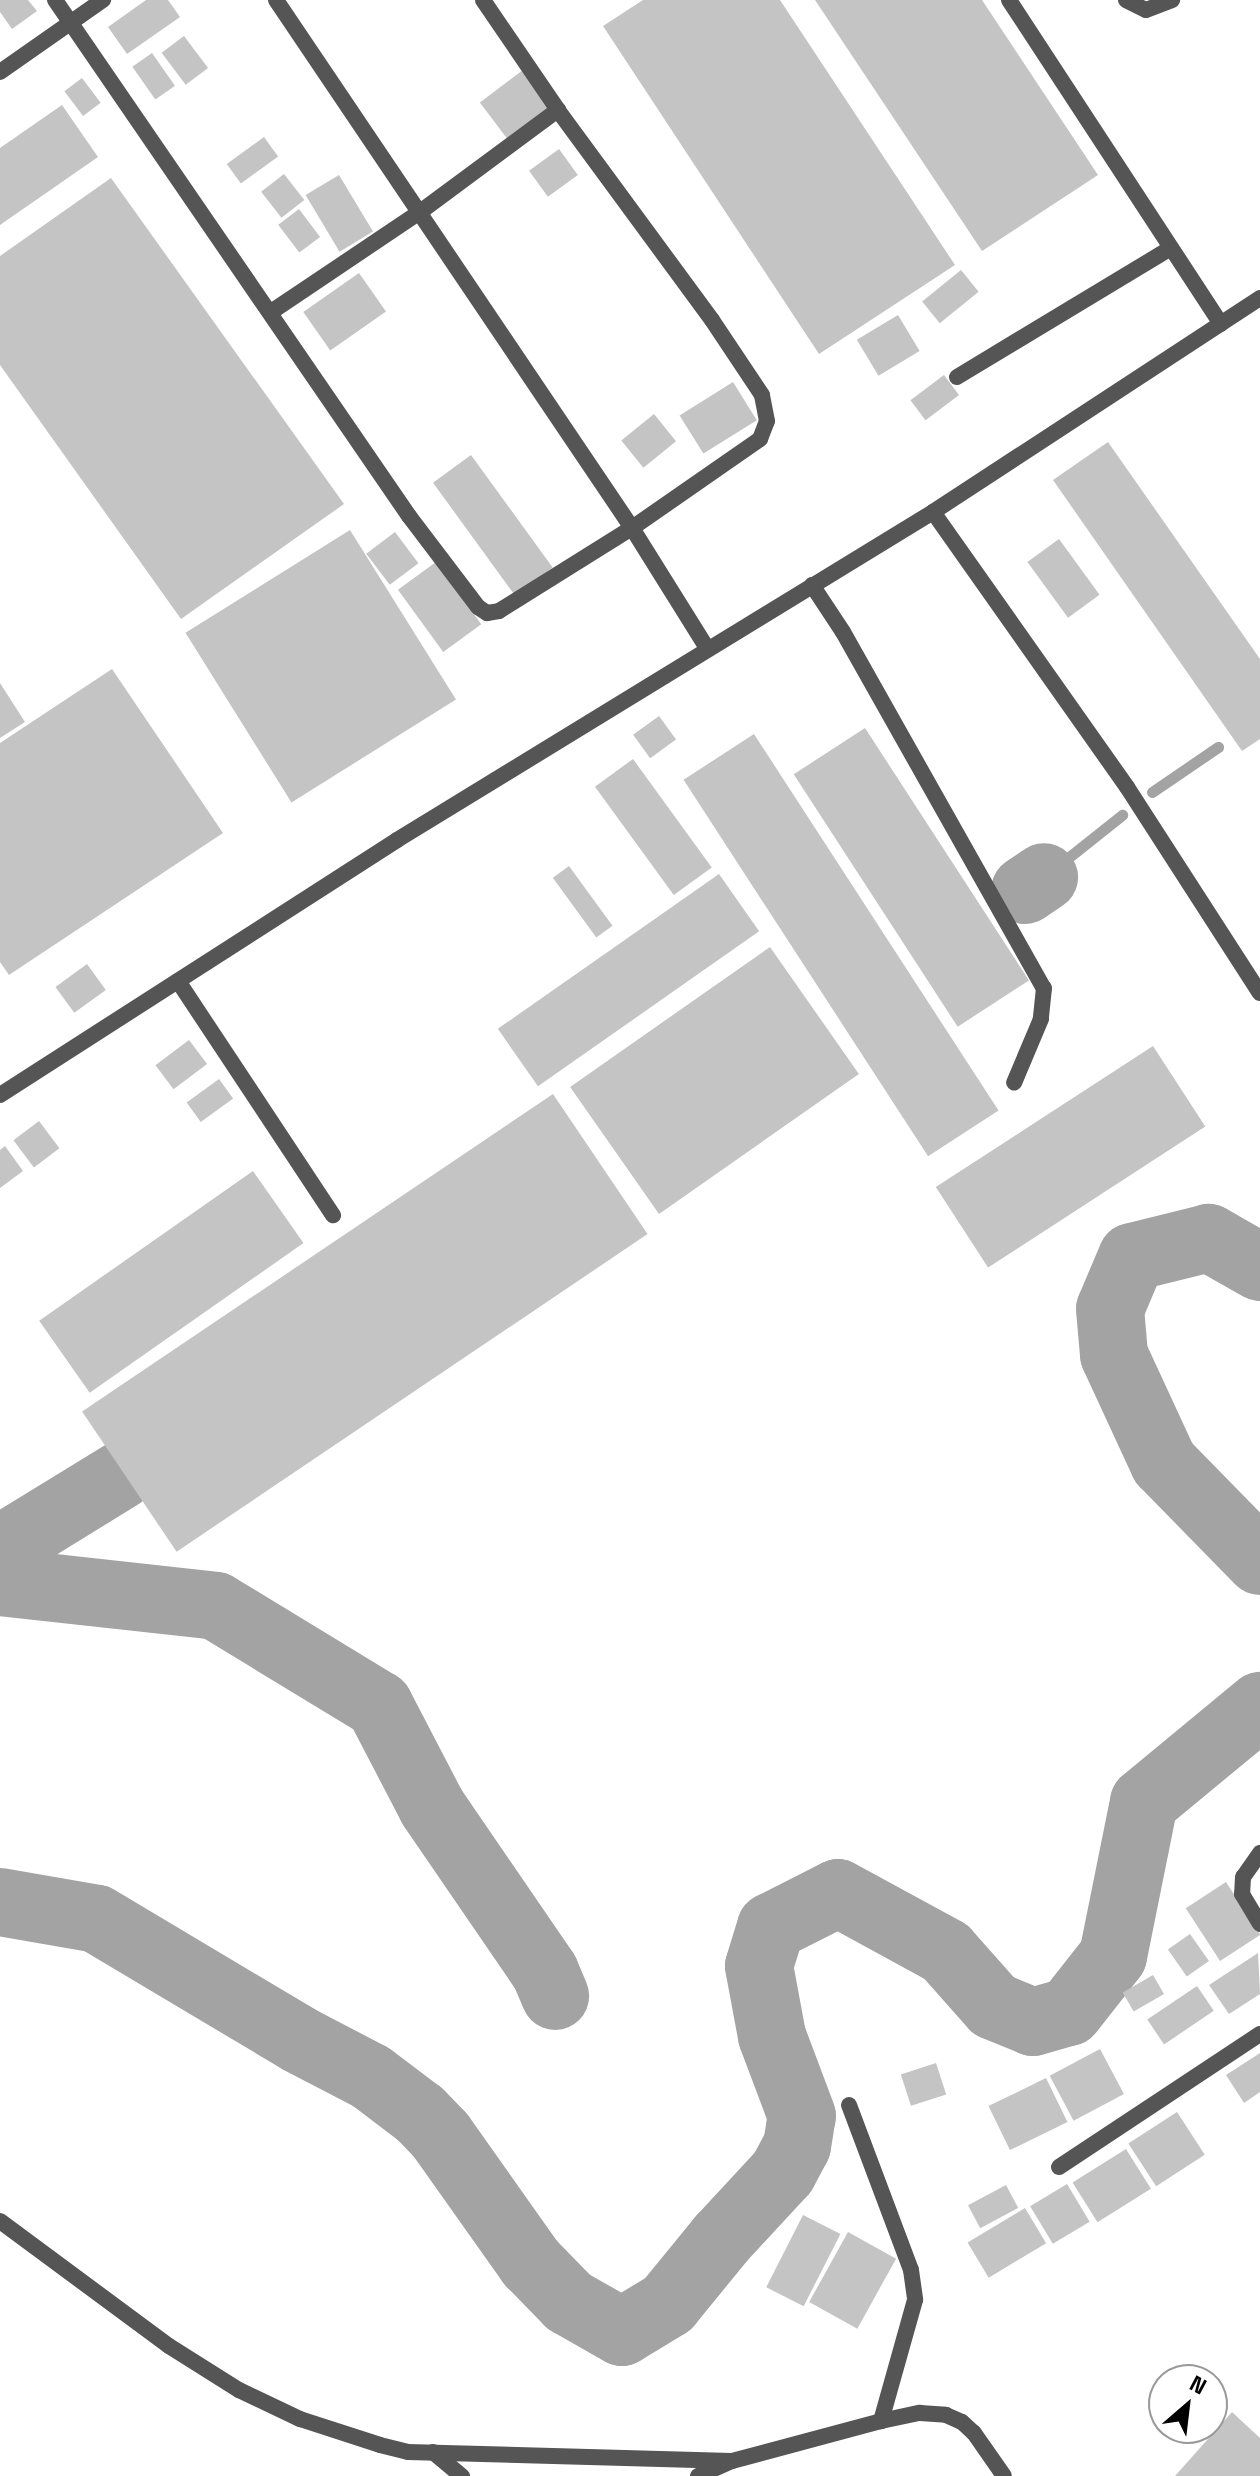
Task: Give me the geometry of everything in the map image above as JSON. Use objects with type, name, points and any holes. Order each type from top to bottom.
[{"type":"street","points":[[55,0],[409,516],[478,607],[487,613],[499,611],[632,528],[760,439],[766,430],[766,409],[762,395],[712,320],[558,110],[483,0]]},
{"type":"street","points":[[0,72],[103,0]]},
{"type":"street","points":[[276,0],[632,528],[707,648]]},
{"type":"street","points":[[1009,0],[1169,249],[1221,324]]},
{"type":"street","points":[[1126,0],[1146,10],[1172,0]]},
{"type":"street","points":[[271,312],[420,212],[558,110]]},
{"type":"street","points":[[957,377],[1169,249]]},
{"type":"street","points":[[0,1095],[707,648],[933,512],[1260,298]]},
{"type":"street","points":[[933,512],[1127,787],[1260,993]]},
{"type":"street","points":[[812,585],[843,632],[1044,988],[1041,1019],[1014,1083]]},
{"type":"street","points":[[178,981],[333,1215]]},
{"type":"street","points":[[1260,1853],[1243,1877],[1242,1894],[1260,1924]]},
{"type":"street","points":[[1059,2167],[1260,2034]]},
{"type":"street","points":[[849,2105],[911,2270],[915,2300],[881,2421]]},
{"type":"street","points":[[0,2221],[169,2346],[239,2390],[313,2424],[394,2448],[433,2452],[732,2461]]},
{"type":"street","points":[[698,2476],[732,2461],[920,2413],[946,2415],[962,2422],[974,2433],[1004,2476]]},
{"type":"street","points":[[433,2452],[462,2476]]},
{"type":"building","points":[[0,0],[28,0],[37,11],[12,29],[0,12]]},
{"type":"building","points":[[146,0],[168,0],[180,17],[127,54],[108,27]]},
{"type":"building","points":[[643,0],[780,0],[955,265],[819,354],[603,26]]},
{"type":"building","points":[[815,0],[982,0],[1098,175],[982,251]]},
{"type":"building","points":[[184,36],[208,68],[186,85],[162,53]]},
{"type":"building","points":[[152,53],[175,86],[155,100],[132,67]]},
{"type":"building","points":[[523,70],[552,108],[509,141],[480,102]]},
{"type":"building","points":[[82,78],[101,103],[83,116],[64,91]]},
{"type":"building","points":[[62,105],[98,157],[0,225],[0,148]]},
{"type":"building","points":[[264,137],[278,156],[241,183],[227,164]]},
{"type":"building","points":[[559,149],[578,175],[548,197],[529,171]]},
{"type":"building","points":[[284,174],[304,200],[281,218],[261,192]]},
{"type":"building","points":[[339,175],[373,232],[340,252],[306,195]]},
{"type":"building","points":[[111,178],[344,504],[181,619],[0,365],[0,256]]},
{"type":"building","points":[[299,209],[320,237],[299,253],[278,225]]},
{"type":"building","points":[[961,270],[979,292],[940,323],[922,301]]},
{"type":"building","points":[[359,273],[386,312],[330,351],[303,312]]},
{"type":"building","points":[[898,315],[920,351],[878,376],[857,340]]},
{"type":"building","points":[[944,375],[959,395],[926,420],[910,400]]},
{"type":"building","points":[[733,382],[757,420],[703,454],[680,415]]},
{"type":"building","points":[[654,414],[676,441],[643,468],[621,440]]},
{"type":"building","points":[[1108,442],[1260,659],[1260,739],[1242,751],[1053,480]]},
{"type":"building","points":[[471,455],[553,567],[515,595],[433,483]]},
{"type":"building","points":[[350,530],[456,700],[291,802],[185,633]]},
{"type":"building","points":[[395,532],[418,563],[390,585],[366,554]]},
{"type":"building","points":[[1059,539],[1100,595],[1068,618],[1027,562]]},
{"type":"building","points":[[436,562],[481,624],[443,652],[398,590]]},
{"type":"building","points":[[112,669],[223,833],[9,975],[0,962],[0,743]]},
{"type":"building","points":[[0,683],[25,722],[0,738]]},
{"type":"building","points":[[659,716],[676,739],[650,758],[633,735]]},
{"type":"building","points":[[865,728],[1029,980],[958,1027],[794,774]]},
{"type":"building","points":[[754,734],[999,1111],[928,1156],[684,780]]},
{"type":"building","points":[[633,759],[712,867],[674,895],[595,787]]},
{"type":"building","points":[[569,866],[612,926],[596,938],[553,878]]},
{"type":"building","points":[[719,874],[759,931],[538,1086],[498,1029]]},
{"type":"building","points":[[770,947],[859,1074],[659,1214],[570,1087]]},
{"type":"building","points":[[87,964],[106,990],[74,1013],[55,987]]},
{"type":"building","points":[[189,1040],[207,1064],[174,1089],[155,1065]]},
{"type":"building","points":[[1153,1046],[1205,1127],[988,1268],[936,1187]]},
{"type":"building","points":[[219,1079],[233,1098],[201,1122],[187,1103]]},
{"type":"building","points":[[553,1094],[648,1234],[177,1552],[82,1412]]},
{"type":"building","points":[[39,1121],[59,1148],[34,1167],[13,1140]]},
{"type":"building","points":[[5,1146],[23,1171],[0,1188],[0,1150]]},
{"type":"building","points":[[253,1171],[303,1243],[90,1393],[39,1321]]},
{"type":"building","points":[[1226,1882],[1260,1935],[1220,1961],[1186,1908]]},
{"type":"building","points":[[1190,1934],[1209,1961],[1187,1977],[1168,1949]]},
{"type":"building","points":[[1258,1953],[1260,1994],[1229,2014],[1209,1985]]},
{"type":"building","points":[[1153,1975],[1164,1994],[1134,2012],[1123,1992]]},
{"type":"building","points":[[1197,1986],[1214,2011],[1164,2044],[1147,2020]]},
{"type":"building","points":[[1100,2049],[1124,2094],[1074,2121],[1050,2076]]},
{"type":"building","points":[[1260,2053],[1260,2092],[1244,2103],[1226,2075]]},
{"type":"building","points":[[936,2063],[946,2094],[911,2106],[901,2074]]},
{"type":"building","points":[[1046,2078],[1067,2122],[1010,2150],[988,2106]]},
{"type":"building","points":[[1177,2112],[1205,2155],[1156,2186],[1128,2144]]},
{"type":"building","points":[[1126,2149],[1151,2189],[1097,2222],[1073,2182]]},
{"type":"building","points":[[1067,2184],[1090,2222],[1053,2244],[1030,2206]]},
{"type":"building","points":[[1006,2185],[1018,2208],[980,2228],[968,2205]]},
{"type":"building","points":[[1025,2208],[1046,2243],[989,2278],[968,2243]]},
{"type":"building","points":[[803,2215],[840,2234],[804,2306],[766,2287]]},
{"type":"building","points":[[848,2232],[896,2259],[857,2329],[809,2302]]},
{"type":"building","points":[[1232,2412],[1260,2438],[1260,2476],[1175,2476],[1204,2444],[1228,2444],[1228,2416]]},
{"type":"waterway","points":[[1152,792],[1218,747]]},
{"type":"waterway","points":[[1044,877],[1122,815]]},
{"type":"waterway","points":[[1025,890],[1044,877]]},
{"type":"waterway","points":[[1260,1267],[1209,1238],[1132,1257],[1110,1309],[1114,1355],[1164,1463],[1260,1561]]},
{"type":"waterway","points":[[0,1556],[9,1544],[121,1475]]},
{"type":"waterway","points":[[0,1582],[216,1606],[379,1705],[432,1807],[545,1972],[555,1996]]},
{"type":"waterway","points":[[0,1902],[97,1919],[298,2039],[371,2077],[420,2114],[441,2136],[531,2263],[569,2302],[622,2332],[668,2304],[721,2239],[783,2172],[797,2146],[802,2116],[772,2036],[759,1966],[771,1927],[838,1893],[946,1952],[994,2006],[1033,2022],[1069,2012],[1113,1956],[1144,1802],[1260,1706]]}]
